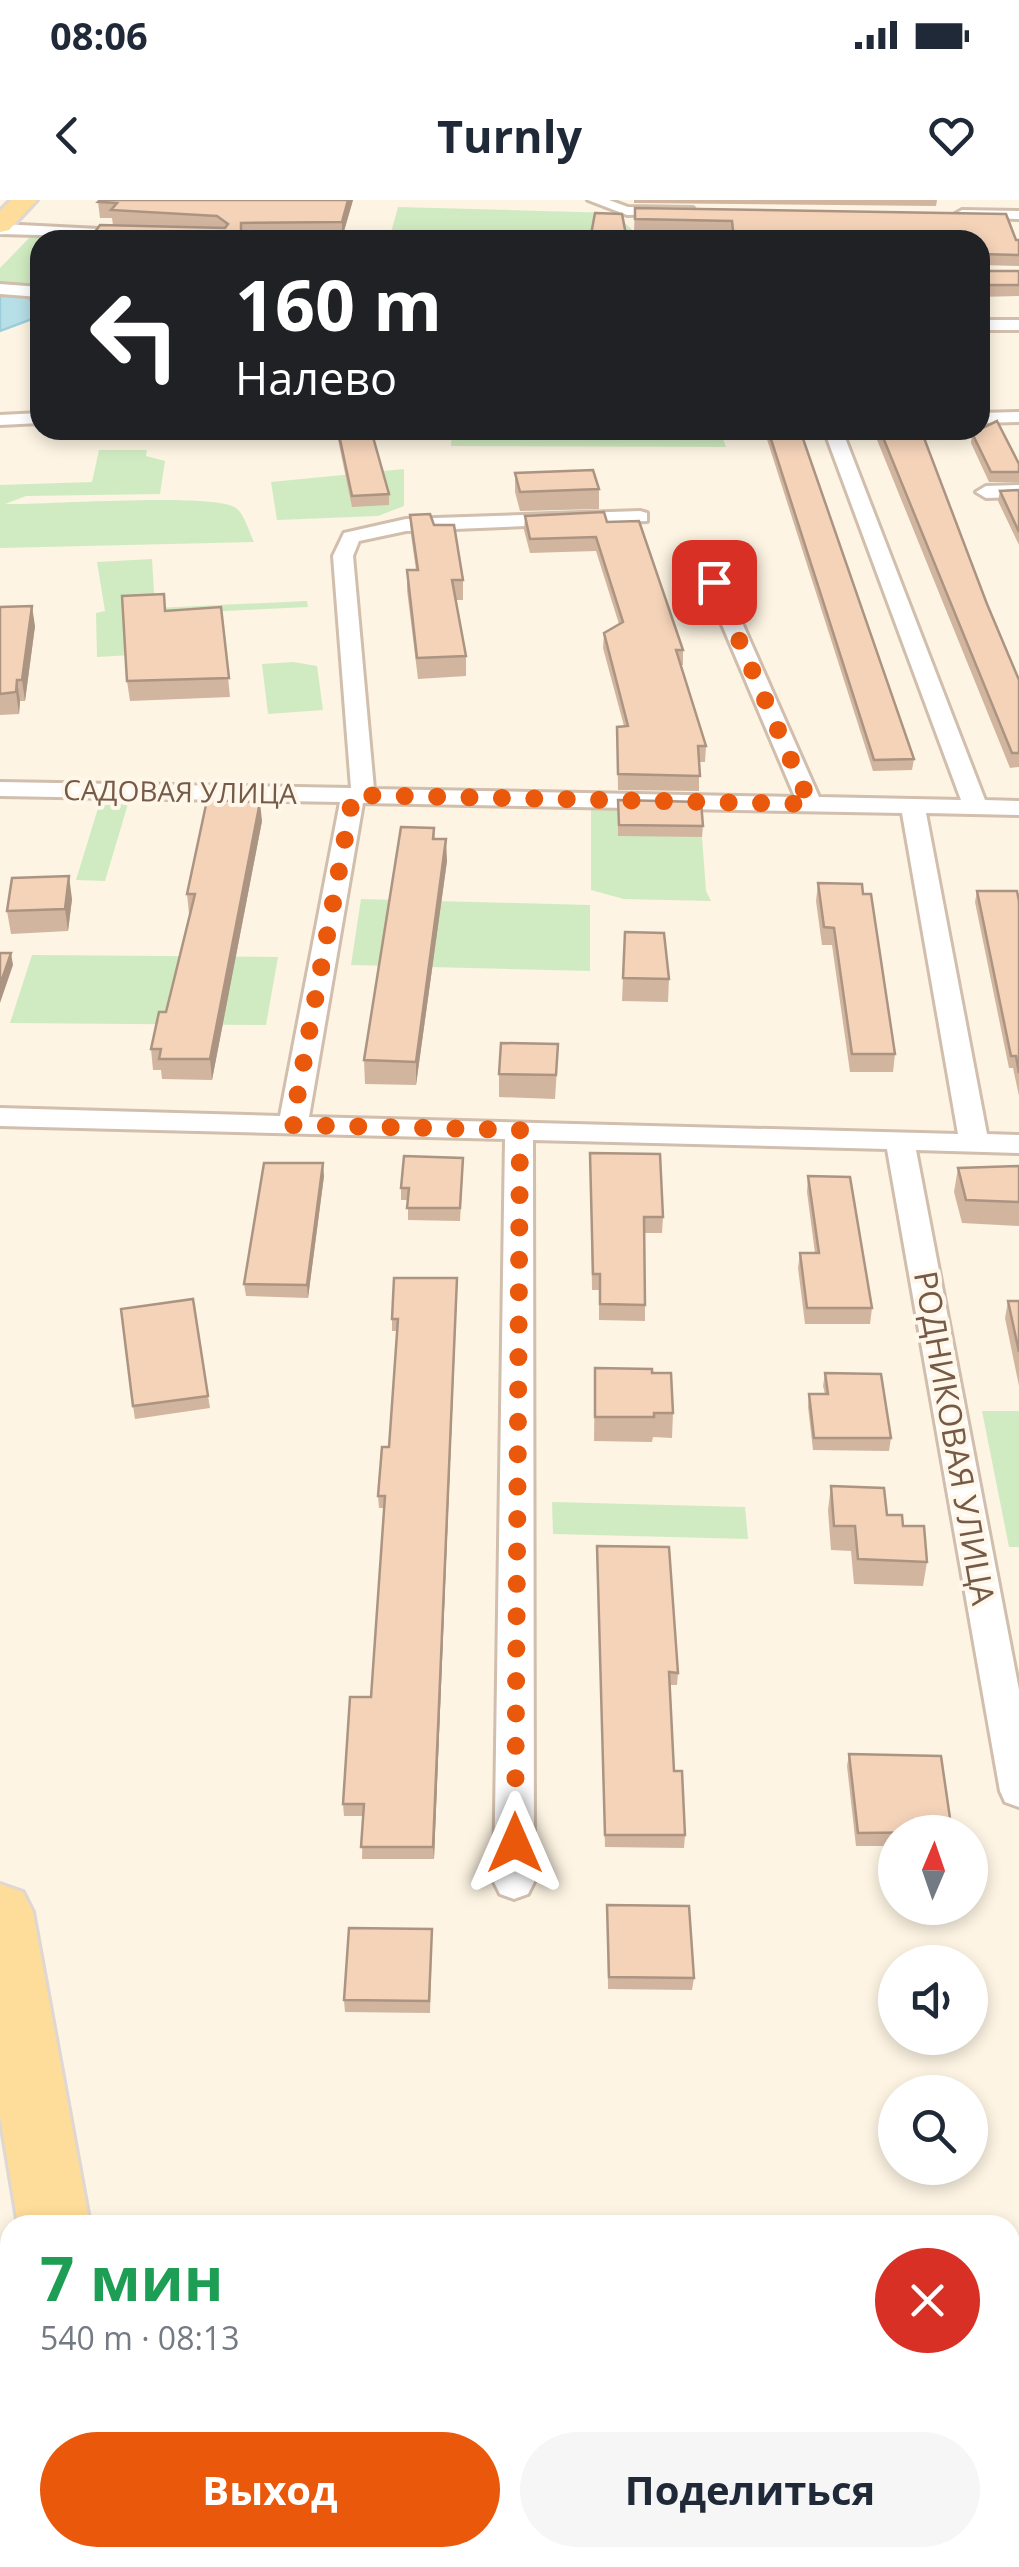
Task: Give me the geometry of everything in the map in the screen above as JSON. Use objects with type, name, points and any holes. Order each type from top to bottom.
[{"type":"main road","points":[[0,228],[26,200]]},
{"type":"main road","points":[[0,1912],[52,2215]]},
{"type":"street","points":[[595,200],[626,211],[707,212]]},
{"type":"street","points":[[688,212],[698,230]]},
{"type":"street","points":[[941,214],[1019,215]]},
{"type":"street","points":[[0,228],[36,230]]},
{"type":"street","points":[[0,289],[30,291]]},
{"type":"street","points":[[990,325],[1019,325]]},
{"type":"street","points":[[990,418],[1019,417]]},
{"type":"street","points":[[0,420],[30,418]]},
{"type":"street","points":[[837,440],[976,808]]},
{"type":"street","points":[[986,492],[1019,491]]},
{"type":"street","points":[[292,1125],[358,795],[343,556],[352,537],[406,526],[640,517]]},
{"type":"street","points":[[714,582],[810,804]]},
{"type":"street","name":"САДОВАЯ УЛИЦА","points":[[0,788],[1019,808]]},
{"type":"street","points":[[914,806],[974,1142]]},
{"type":"street","points":[[0,1117],[900,1144],[1019,1144]]},
{"type":"street","points":[[514,1882],[520,1130]]},
{"type":"street","name":"РОДНИКОВАЯ УЛИЦА","points":[[900,1144],[1019,1791]]},
{"type":"green space","points":[[398,207],[614,213],[632,230],[392,230]]},
{"type":"green space","points":[[30,237],[30,286],[0,285],[0,268]]},
{"type":"green space","points":[[451,440],[724,440],[726,447],[451,446]]},
{"type":"green space","points":[[99,450],[147,450],[146,456],[165,461],[160,494],[26,496],[5,504],[164,500],[222,503],[239,511],[254,542],[0,548],[0,485],[92,482]]},
{"type":"green space","points":[[404,469],[404,506],[378,516],[277,520],[271,482]]},
{"type":"green space","points":[[152,559],[155,608],[307,601],[308,607],[183,613],[185,652],[97,657],[96,613],[105,611],[97,562]]},
{"type":"green space","points":[[293,662],[317,666],[323,710],[268,714],[262,664]]},
{"type":"green space","points":[[128,804],[105,881],[76,880],[99,805]]},
{"type":"green space","points":[[591,808],[700,810],[706,891],[711,901],[624,899],[591,890]]},
{"type":"green space","points":[[361,899],[590,905],[590,971],[351,965]]},
{"type":"green space","points":[[32,955],[278,957],[266,1025],[10,1023]]},
{"type":"green space","points":[[982,1411],[1019,1411],[1019,1547],[1009,1547]]},
{"type":"green space","points":[[552,1502],[745,1507],[748,1539],[553,1534]]},
{"type":"water","points":[[0,293],[28,297],[30,320],[0,331]]},
{"type":"building","points":[[348,200],[342,222],[241,223],[241,230],[96,230],[100,225],[225,228],[228,224],[217,216],[111,210],[117,203],[98,202]]},
{"type":"building","points":[[635,208],[1006,214],[1019,240],[1019,255],[990,254],[990,230],[733,230],[732,221],[635,219]]},
{"type":"building","points":[[595,213],[622,214],[625,230],[592,230]]},
{"type":"building","points":[[990,271],[1019,271],[1019,285],[990,285]]},
{"type":"building","points":[[997,421],[1019,464],[1019,472],[991,472],[975,440],[990,440],[990,424]]},
{"type":"building","points":[[340,440],[374,440],[389,494],[352,496]]},
{"type":"building","points":[[771,440],[803,440],[914,759],[874,760]]},
{"type":"building","points":[[884,440],[925,440],[1019,680],[1019,753],[1012,753]]},
{"type":"building","points":[[593,470],[599,489],[520,492],[515,473]]},
{"type":"building","points":[[1019,490],[1019,532],[1000,491]]},
{"type":"building","points":[[604,512],[607,522],[639,521],[683,650],[676,650],[706,746],[698,746],[700,776],[618,774],[617,727],[628,726],[604,633],[623,622],[596,537],[530,539],[525,516]]},
{"type":"building","points":[[430,514],[434,525],[454,525],[463,580],[452,580],[466,656],[417,658],[407,570],[418,570],[410,515]]},
{"type":"building","points":[[164,594],[165,611],[221,607],[229,678],[127,681],[122,596]]},
{"type":"building","points":[[32,606],[22,680],[17,680],[16,692],[0,694],[0,607]]},
{"type":"building","points":[[207,800],[260,802],[210,1059],[159,1059],[161,1049],[151,1049],[159,1012],[166,1012],[195,894],[187,894]]},
{"type":"building","points":[[618,800],[701,802],[703,826],[619,825]]},
{"type":"building","points":[[401,827],[434,828],[433,839],[446,839],[416,1062],[364,1060]]},
{"type":"building","points":[[69,876],[65,909],[7,911],[12,878]]},
{"type":"building","points":[[818,883],[862,884],[863,894],[871,894],[895,1054],[852,1054],[834,928],[824,927]]},
{"type":"building","points":[[977,891],[1017,891],[1019,1073],[1016,1056],[1011,1056]]},
{"type":"building","points":[[625,932],[664,933],[669,979],[623,978]]},
{"type":"building","points":[[0,953],[11,953],[0,985]]},
{"type":"building","points":[[501,1043],[558,1044],[556,1075],[499,1074]]},
{"type":"building","points":[[590,1153],[660,1154],[663,1217],[644,1217],[645,1305],[600,1304],[600,1274],[593,1274]]},
{"type":"building","points":[[404,1156],[463,1158],[460,1208],[407,1208],[409,1188],[401,1188]]},
{"type":"building","points":[[264,1163],[323,1163],[307,1285],[244,1284]]},
{"type":"building","points":[[1019,1166],[1019,1202],[966,1200],[958,1168]]},
{"type":"building","points":[[808,1176],[850,1177],[872,1308],[807,1308],[800,1253],[819,1253]]},
{"type":"building","points":[[394,1278],[457,1278],[433,1847],[361,1847],[364,1804],[343,1804],[350,1697],[371,1697],[385,1496],[378,1496],[382,1447],[389,1447],[398,1319],[392,1319]]},
{"type":"building","points":[[193,1299],[208,1396],[133,1406],[121,1309]]},
{"type":"building","points":[[1008,1301],[1019,1301],[1019,1352]]},
{"type":"building","points":[[595,1368],[671,1373],[673,1413],[654,1413],[654,1417],[595,1417]]},
{"type":"building","points":[[825,1373],[881,1374],[891,1438],[814,1438],[809,1394],[828,1394]]},
{"type":"building","points":[[831,1486],[884,1488],[887,1515],[902,1515],[903,1526],[924,1526],[927,1562],[858,1559],[855,1526],[834,1526]]},
{"type":"building","points":[[597,1546],[669,1547],[678,1673],[669,1672],[674,1771],[682,1771],[685,1835],[605,1835]]},
{"type":"building","points":[[849,1754],[941,1756],[950,1815],[878,1815],[878,1833],[858,1833]]},
{"type":"building","points":[[607,1905],[689,1906],[694,1978],[609,1977]]},
{"type":"building","points":[[349,1928],[432,1929],[429,2001],[344,2000]]},
{"type":"route","points":[[515,1843],[520,1130],[292,1125],[353,795],[810,804],[714,582]]}]
